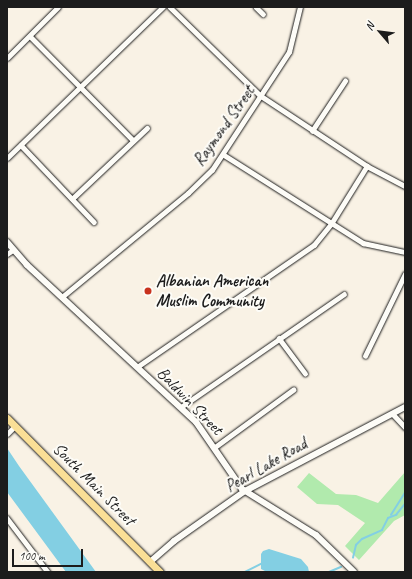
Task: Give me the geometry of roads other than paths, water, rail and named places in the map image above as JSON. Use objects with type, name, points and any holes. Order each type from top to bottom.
[{"type":"main road","name":"Baldwin Street","points":[[7,242],[12,250],[181,407],[215,447],[235,479],[245,491],[316,535],[354,572]]},
{"type":"main road","name":"Pearl Lake Road","points":[[150,562],[174,541],[245,491],[405,407]]},
{"type":"main road","name":"South Main Street","points":[[7,418],[160,572]]},
{"type":"street","points":[[7,58],[58,7]]},
{"type":"street","points":[[7,158],[163,7]]},
{"type":"street","points":[[170,7],[261,96],[367,166],[405,186]]},
{"type":"street","points":[[256,7],[263,14]]},
{"type":"street","name":"Raymond Street","points":[[62,297],[188,194],[224,155],[289,52],[300,7]]},
{"type":"street","points":[[30,36],[133,140]]},
{"type":"street","points":[[312,131],[345,81]]},
{"type":"street","points":[[72,199],[147,128]]},
{"type":"street","points":[[21,145],[94,222]]},
{"type":"street","points":[[224,155],[363,243],[405,252]]},
{"type":"street","points":[[137,366],[304,252],[331,224],[367,166]]},
{"type":"street","points":[[7,254],[12,250]]},
{"type":"street","points":[[365,356],[405,274]]},
{"type":"street","points":[[181,407],[344,294]]},
{"type":"street","points":[[279,338],[305,373]]},
{"type":"street","points":[[215,447],[293,390]]},
{"type":"street","points":[[393,414],[405,427]]},
{"type":"street","points":[[7,434],[15,426]]},
{"type":"street","points":[[7,518],[48,572]]},
{"type":"water","points":[[7,448],[96,572],[66,572],[7,492]]},
{"type":"water","points":[[269,549],[301,559],[308,567],[309,572],[267,572],[261,569],[261,554],[263,551]]},
{"type":"waterway","points":[[391,515],[405,493]]},
{"type":"waterway","points":[[353,558],[356,545],[362,539],[382,530],[388,518],[396,515],[405,504]]},
{"type":"waterway","points":[[245,572],[261,564]]},
{"type":"waterway","points":[[329,572],[341,567]]},
{"type":"waterway","points":[[307,572],[314,572]]},
{"type":"place","name":"Albanian American Muslim Community","points":[[148,291]]}]
